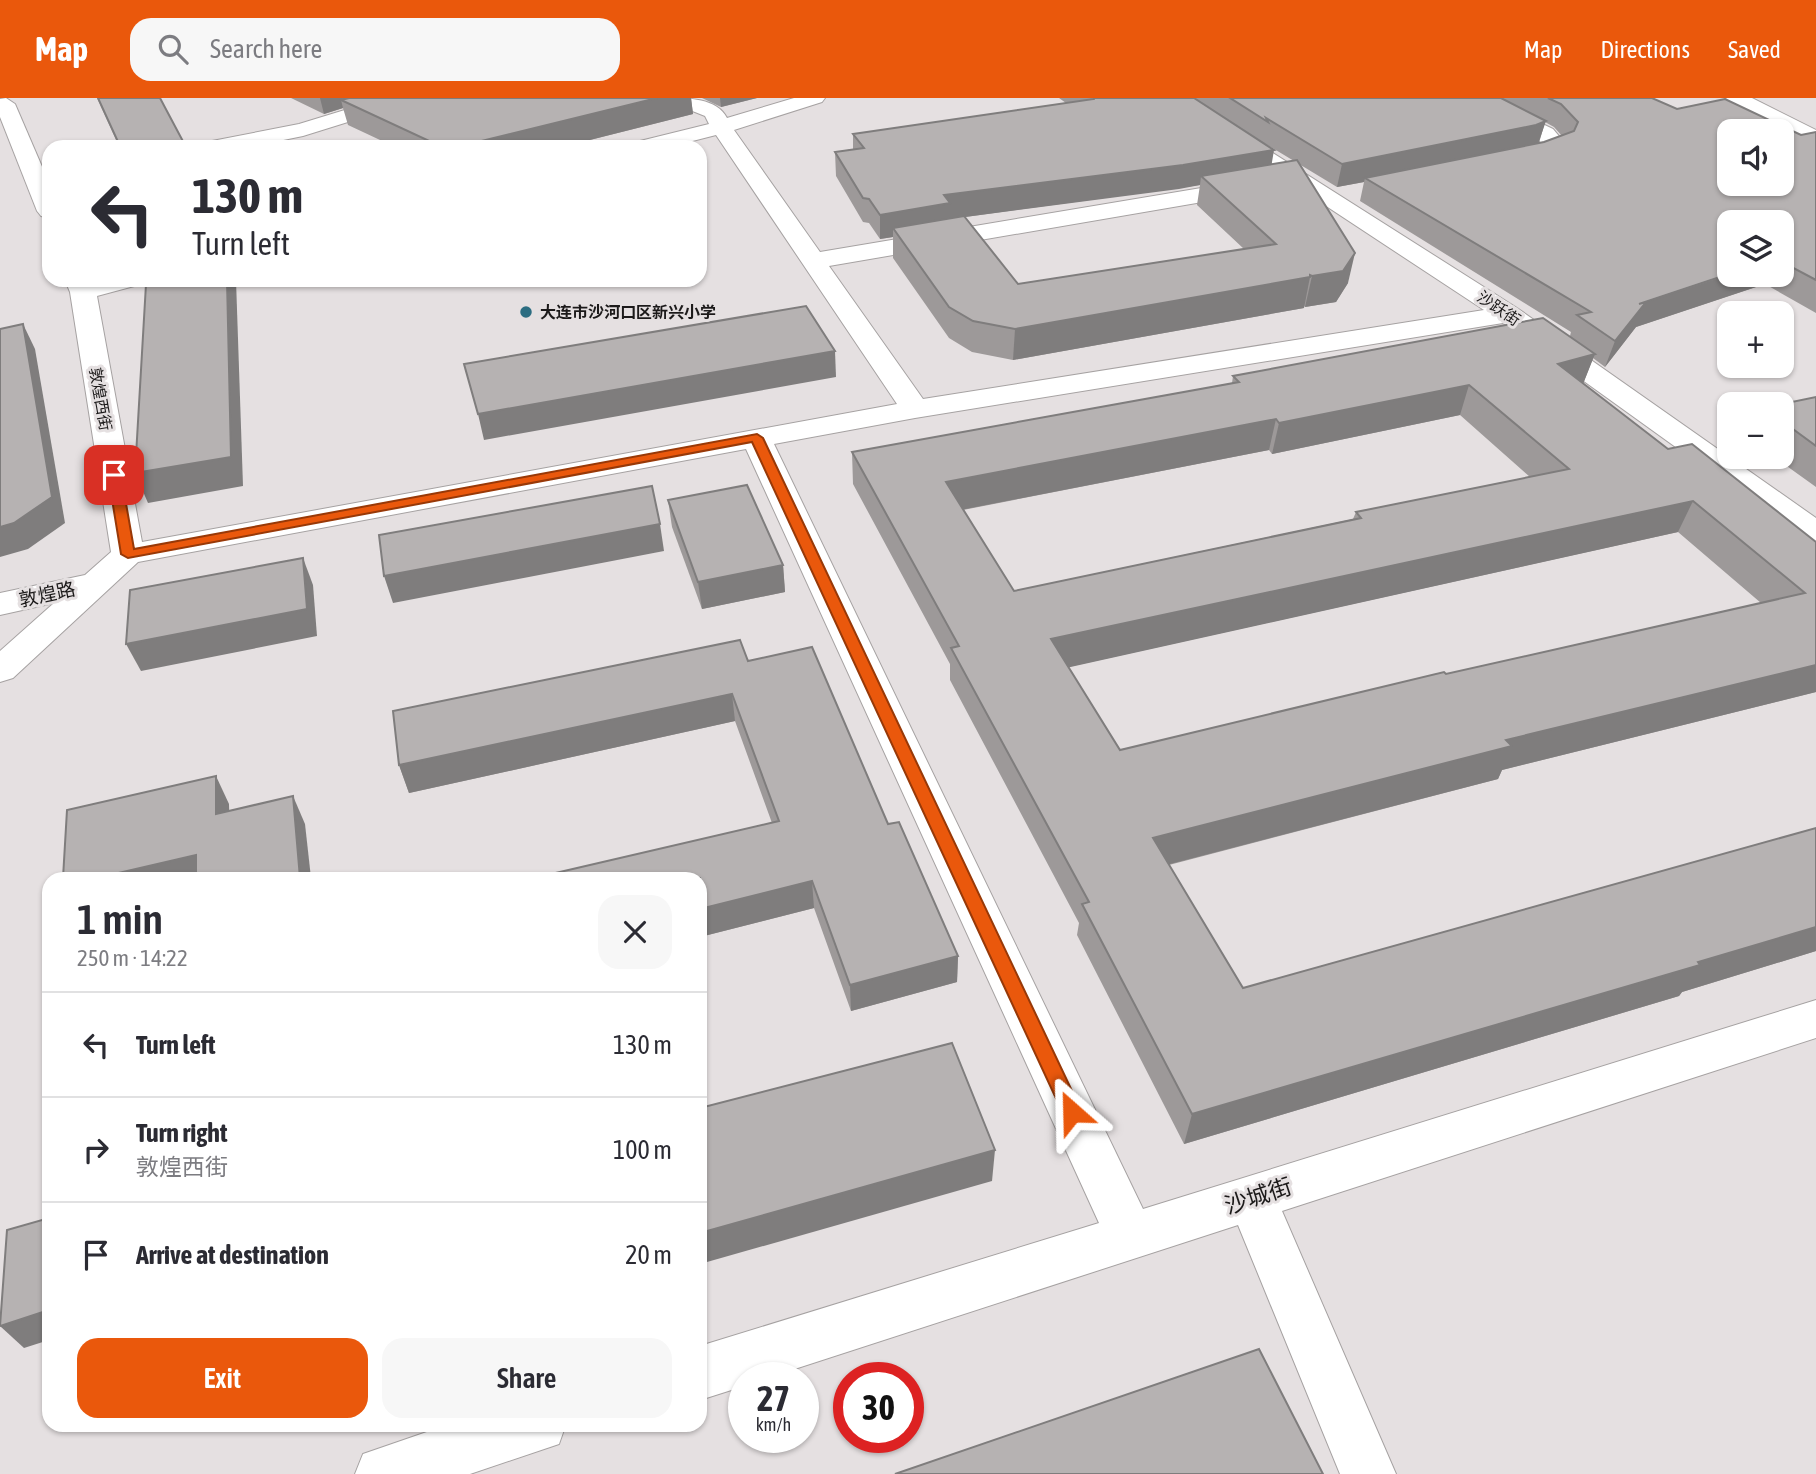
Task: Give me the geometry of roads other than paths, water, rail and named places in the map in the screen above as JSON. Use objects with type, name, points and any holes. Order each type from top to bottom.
[{"type":"street","points":[[254,140],[303,131],[405,98]]},
{"type":"street","points":[[677,98],[714,112],[721,127],[915,408]]},
{"type":"street","points":[[672,140],[815,98]]},
{"type":"street","name":"沙跃街","points":[[1172,98],[1508,314],[1816,533]]},
{"type":"street","points":[[1472,98],[1545,134],[1558,147],[1536,156],[1499,164]]},
{"type":"street","points":[[1736,98],[1816,138]]},
{"type":"street","points":[[10,102],[42,177]]},
{"type":"street","points":[[813,261],[1299,178]]},
{"type":"street","points":[[1330,198],[1356,193]]},
{"type":"street","name":"敦煌西街","points":[[80,287],[128,554]]},
{"type":"street","points":[[0,670],[128,554],[915,408],[1508,314]]},
{"type":"street","points":[[757,438],[1130,1236]]},
{"type":"street","name":"敦煌路","points":[[0,604],[95,583]]},
{"type":"street","name":"沙城街","points":[[707,1371],[1816,1019]]},
{"type":"street","points":[[1252,1198],[1368,1474]]},
{"type":"street","points":[[383,1474],[514,1432]]},
{"type":"place","name":"大连市沙河口区新兴小学","points":[[526,312]]}]
